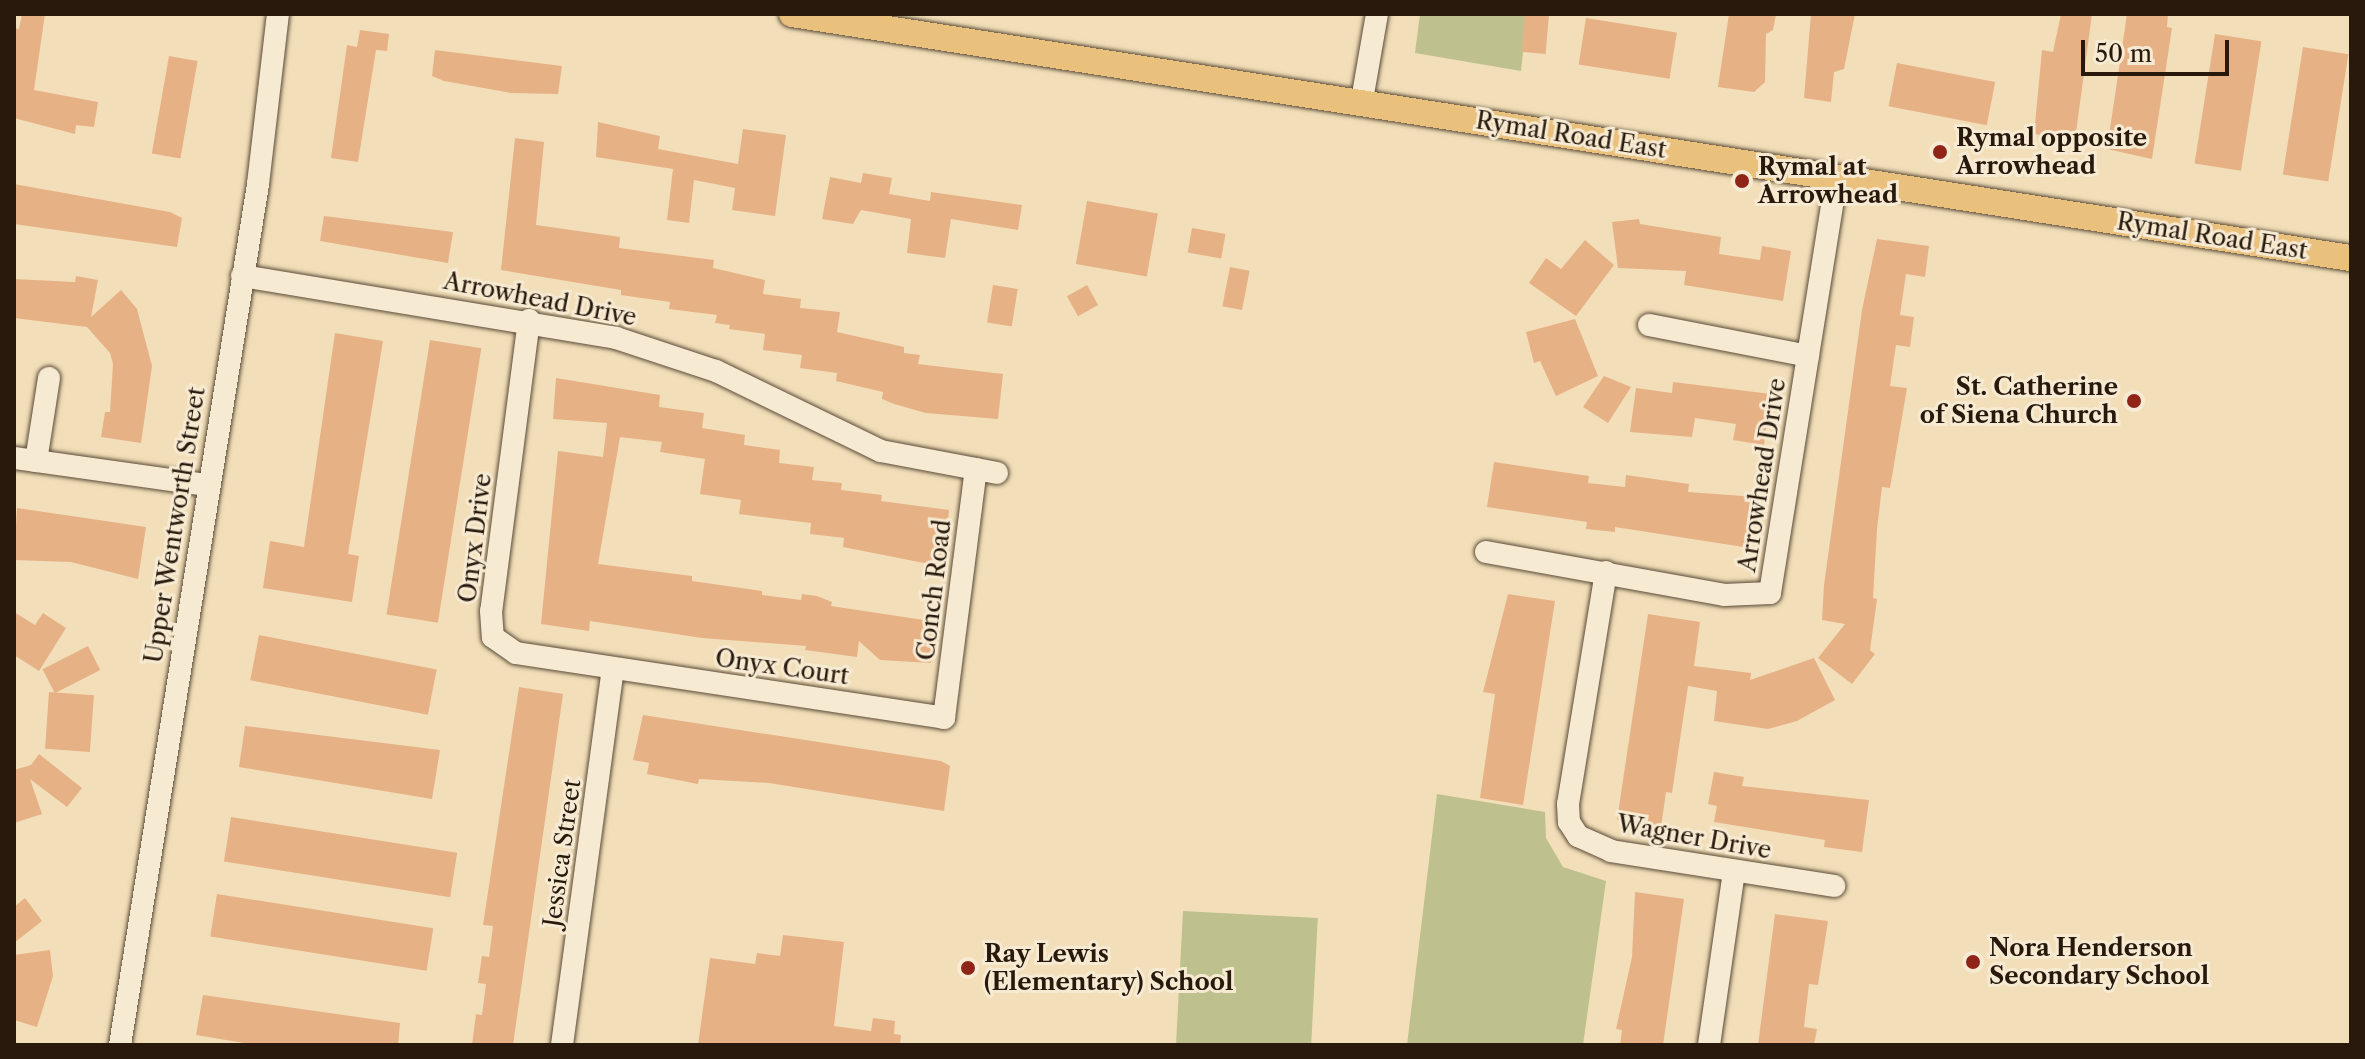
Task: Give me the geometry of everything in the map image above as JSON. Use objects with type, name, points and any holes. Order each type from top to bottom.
[{"type":"main road","name":"Rymal Road East","points":[[792,14],[1362,100],[2351,258]]},
{"type":"street","name":"Upper Wentworth Street","points":[[120,1045],[242,276],[278,14]]},
{"type":"street","points":[[1362,100],[1377,14]]},
{"type":"street","name":"Arrowhead Drive","points":[[1486,552],[1724,595],[1770,593],[1837,176]]},
{"type":"street","name":"Arrowhead Drive","points":[[242,276],[529,320],[652,348],[716,371],[856,442],[986,471]]},
{"type":"street","name":"Onyx Drive","points":[[529,320],[492,632],[516,653],[613,669]]},
{"type":"street","points":[[1649,325],[1808,356]]},
{"type":"street","points":[[49,378],[25,460],[207,485]]},
{"type":"street","name":"Conch Road","points":[[944,718],[986,471]]},
{"type":"street","name":"Wagner Drive","points":[[1606,572],[1569,822],[1589,844],[1611,851],[1834,886]]},
{"type":"street","name":"Onyx Court","points":[[613,669],[944,718]]},
{"type":"street","name":"Jessica Street","points":[[562,1045],[613,669]]},
{"type":"street","points":[[1709,1045],[1734,871]]},
{"type":"green space","points":[[1420,14],[1527,14],[1521,71],[1415,53]]},
{"type":"green space","points":[[1437,794],[1545,812],[1546,838],[1563,867],[1606,881],[1583,1045],[1407,1045]]},
{"type":"green space","points":[[1183,911],[1318,918],[1311,1045],[1176,1045]]},
{"type":"building","points":[[22,14],[45,14],[34,90],[98,102],[94,127],[76,125],[75,134],[14,118],[14,28],[19,29]]},
{"type":"building","points":[[1525,14],[1549,16],[1546,54],[1522,52]]},
{"type":"building","points":[[1729,14],[1776,14],[1773,30],[1766,34],[1765,82],[1754,92],[1718,87]]},
{"type":"building","points":[[1811,14],[1855,14],[1844,69],[1834,72],[1831,102],[1804,98]]},
{"type":"building","points":[[2061,14],[2092,14],[2075,140],[2034,134],[2042,50],[2053,52]]},
{"type":"building","points":[[2127,14],[2168,14],[2167,27],[2172,28],[2152,159],[2107,149]]},
{"type":"building","points":[[1586,18],[1677,32],[1670,79],[1579,64]]},
{"type":"building","points":[[360,30],[389,34],[387,51],[376,50],[358,162],[331,158],[347,45],[357,47]]},
{"type":"building","points":[[2215,34],[2261,41],[2241,171],[2195,163]]},
{"type":"building","points":[[2303,47],[2348,54],[2328,182],[2283,174]]},
{"type":"building","points":[[435,50],[562,66],[558,94],[511,93],[444,81],[432,76]]},
{"type":"building","points":[[169,56],[198,61],[180,159],[152,153]]},
{"type":"building","points":[[1897,63],[1995,82],[1987,125],[1889,106]]},
{"type":"building","points":[[598,122],[660,136],[658,149],[738,164],[743,129],[786,135],[775,216],[732,210],[735,188],[694,180],[689,223],[667,220],[673,169],[596,157]]},
{"type":"building","points":[[515,138],[544,142],[536,225],[620,237],[619,248],[714,260],[713,268],[765,280],[763,294],[801,299],[800,308],[840,312],[837,332],[904,347],[904,353],[920,355],[918,364],[1003,374],[998,419],[926,413],[894,404],[882,399],[883,392],[836,381],[837,373],[800,368],[802,355],[763,350],[765,334],[729,329],[730,325],[715,323],[717,315],[669,309],[670,302],[621,295],[621,290],[501,270]]},
{"type":"building","points":[[863,173],[892,178],[889,194],[930,201],[931,192],[1022,205],[1018,230],[951,219],[945,258],[907,253],[911,219],[861,210],[853,224],[822,219],[830,177],[861,183]]},
{"type":"building","points":[[14,184],[170,212],[182,218],[177,247],[14,224]]},
{"type":"building","points":[[1087,201],[1158,214],[1147,277],[1076,264]]},
{"type":"building","points":[[324,216],[453,232],[448,263],[320,241]]},
{"type":"building","points":[[1639,219],[1640,224],[1721,237],[1719,254],[1760,260],[1762,246],[1791,251],[1783,301],[1684,285],[1686,271],[1618,268],[1612,222]]},
{"type":"building","points":[[1192,228],[1225,234],[1221,259],[1188,253]]},
{"type":"building","points":[[1877,239],[1929,246],[1925,277],[1906,274],[1900,315],[1914,317],[1910,347],[1896,345],[1890,386],[1907,388],[1890,488],[1882,487],[1873,598],[1877,599],[1870,650],[1875,654],[1852,684],[1818,658],[1845,624],[1822,620],[1824,585],[1862,310]]},
{"type":"building","points":[[1585,240],[1614,265],[1576,316],[1529,283],[1546,258],[1561,269]]},
{"type":"building","points":[[1230,267],[1250,271],[1242,310],[1222,306]]},
{"type":"building","points":[[76,276],[98,280],[91,317],[121,290],[137,309],[152,366],[141,443],[101,437],[105,412],[110,412],[113,364],[110,353],[87,327],[14,318],[14,279],[75,282]]},
{"type":"building","points":[[993,285],[1018,289],[1012,326],[987,323]]},
{"type":"building","points":[[1087,285],[1098,305],[1078,316],[1067,296]]},
{"type":"building","points":[[1575,319],[1598,376],[1556,396],[1540,361],[1534,363],[1526,332]]},
{"type":"building","points":[[335,333],[383,341],[348,554],[359,556],[352,602],[263,588],[270,541],[304,547]]},
{"type":"building","points":[[430,340],[481,348],[438,623],[387,615]]},
{"type":"building","points":[[1604,376],[1631,387],[1608,423],[1583,407]]},
{"type":"building","points":[[556,378],[660,395],[659,407],[704,413],[702,428],[745,435],[744,445],[780,450],[779,463],[814,467],[812,480],[842,483],[841,490],[882,495],[881,501],[949,510],[944,567],[843,547],[844,538],[810,534],[811,523],[739,514],[741,500],[700,494],[705,459],[660,452],[662,442],[620,437],[598,564],[692,576],[692,581],[762,591],[762,595],[801,600],[802,594],[817,596],[832,602],[831,606],[937,622],[931,663],[880,660],[859,641],[857,657],[805,650],[806,646],[702,638],[590,621],[589,631],[541,624],[558,451],[603,457],[607,423],[553,419]]},
{"type":"building","points":[[1673,382],[1771,394],[1764,445],[1733,440],[1736,424],[1695,418],[1692,437],[1630,432],[1636,388],[1672,393]]},
{"type":"building","points":[[1494,462],[1589,476],[1588,483],[1625,487],[1626,475],[1689,484],[1688,492],[1757,497],[1750,548],[1615,527],[1615,532],[1586,529],[1587,522],[1487,507]]},
{"type":"building","points":[[17,508],[146,527],[138,579],[71,562],[14,560]]},
{"type":"building","points":[[1508,594],[1555,601],[1523,805],[1480,798],[1495,694],[1483,692]]},
{"type":"building","points":[[14,612],[35,625],[43,613],[66,628],[39,671],[14,655]]},
{"type":"building","points":[[1648,614],[1700,622],[1694,666],[1751,673],[1750,680],[1814,658],[1835,700],[1797,721],[1768,729],[1714,721],[1717,691],[1688,686],[1672,793],[1666,792],[1661,827],[1617,820]]},
{"type":"building","points":[[259,635],[437,670],[428,715],[250,680]]},
{"type":"building","points":[[88,646],[100,670],[55,693],[43,669]]},
{"type":"building","points":[[519,687],[563,694],[513,1045],[472,1045],[476,1014],[482,1015],[486,984],[478,983],[482,956],[489,957],[493,926],[483,925]]},
{"type":"building","points":[[49,692],[94,695],[90,752],[45,749]]},
{"type":"building","points":[[643,715],[941,761],[950,766],[944,811],[769,783],[699,779],[698,784],[647,774],[649,763],[633,760]]},
{"type":"building","points":[[245,726],[440,750],[432,799],[239,767]]},
{"type":"building","points":[[39,754],[82,788],[67,807],[30,779],[42,814],[14,823],[14,770],[31,765]]},
{"type":"building","points":[[1714,772],[1744,777],[1742,786],[1869,800],[1862,852],[1824,847],[1825,840],[1714,822],[1717,806],[1708,804]]},
{"type":"building","points":[[231,817],[457,853],[450,897],[224,861]]},
{"type":"building","points":[[1635,892],[1684,899],[1663,1045],[1620,1045],[1622,1030],[1616,1029],[1632,957]]},
{"type":"building","points":[[217,894],[433,928],[427,971],[210,936]]},
{"type":"building","points":[[25,898],[42,921],[14,943],[14,907]]},
{"type":"building","points":[[1775,914],[1828,921],[1818,985],[1809,984],[1804,1027],[1817,1029],[1814,1045],[1758,1045]]},
{"type":"building","points":[[783,935],[844,942],[834,1026],[871,1031],[873,1018],[895,1021],[894,1034],[901,1035],[900,1045],[698,1045],[710,958],[755,964],[757,953],[780,956]]},
{"type":"building","points":[[50,950],[53,976],[37,1027],[14,1020],[14,955]]},
{"type":"building","points":[[203,995],[400,1023],[398,1045],[256,1045],[196,1035]]},
{"type":"place","name":"Rymal opposite Arrowhead","points":[[1940,152]]},
{"type":"place","name":"Rymal at Arrowhead","points":[[1742,181]]},
{"type":"place","name":"St. Catherine of Siena Church","points":[[2134,401]]},
{"type":"place","name":"Nora Henderson Secondary School","points":[[1973,962]]},
{"type":"place","name":"Ray Lewis (Elementary) School","points":[[968,968]]}]
